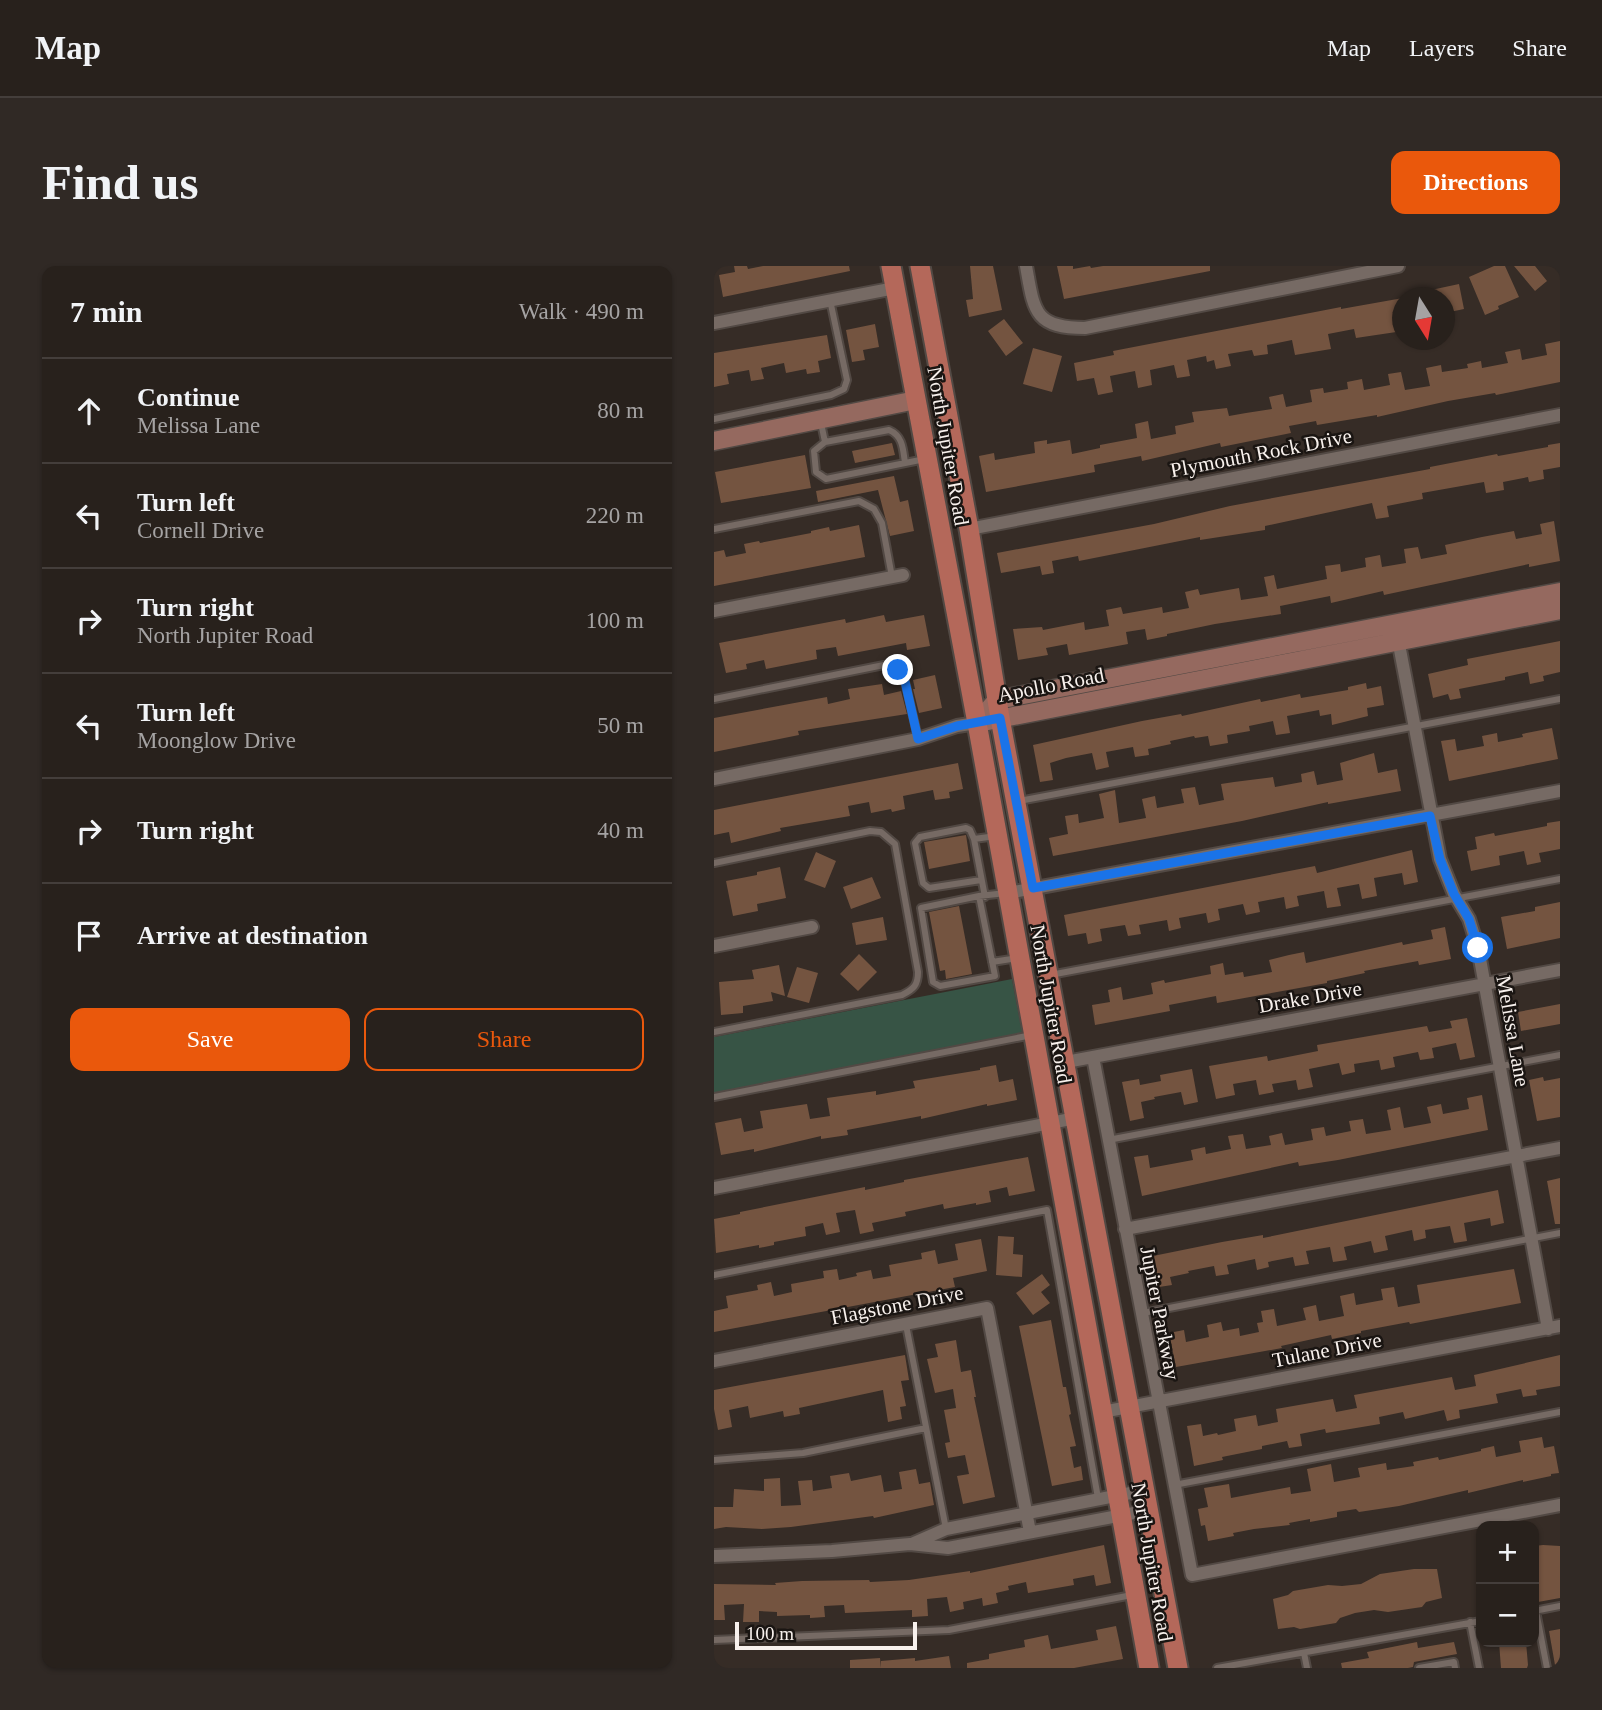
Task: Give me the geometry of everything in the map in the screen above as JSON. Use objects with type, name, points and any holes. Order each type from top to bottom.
[{"type":"main road","name":"North Jupiter Road","points":[[891,266],[1050,1122],[1056,1208],[1102,1412],[1108,1497],[1121,1515],[1149,1668]]},
{"type":"main road","name":"North Jupiter Road","points":[[920,266],[969,529],[998,709],[1178,1668]]},
{"type":"main road","points":[[916,400],[925,392],[929,377],[921,334],[926,298]]},
{"type":"main road","points":[[916,400],[924,402],[936,416],[947,475],[962,491]]},
{"type":"main road","points":[[1028,1003],[1044,1023],[1056,1055],[1066,1062]]},
{"type":"street","points":[[1026,266],[1036,310],[1050,324],[1062,328],[1085,328],[1398,266]]},
{"type":"street","points":[[714,323],[895,288]]},
{"type":"street","points":[[714,441],[916,400]]},
{"type":"street","name":"Plymouth Rock Drive","points":[[969,529],[1560,415]]},
{"type":"street","points":[[714,611],[898,576]]},
{"type":"street","name":"Apollo Road","points":[[977,723],[998,709],[1397,632],[1560,592]]},
{"type":"street","name":"Apollo Road","points":[[1397,632],[1560,610]]},
{"type":"street","name":"Melissa Lane","points":[[1397,632],[1440,859],[1456,898],[1469,919],[1478,948],[1531,1238],[1554,1327]]},
{"type":"street","points":[[714,779],[918,739],[957,726],[977,723]]},
{"type":"street","points":[[1008,893],[1560,791]]},
{"type":"street","points":[[714,946],[812,927]]},
{"type":"street","name":"Drake Drive","points":[[1066,1062],[1560,970]]},
{"type":"street","name":"Jupiter Parkway","points":[[1093,1057],[1192,1575],[1560,1505]]},
{"type":"street","points":[[714,1188],[1076,1118]]},
{"type":"street","points":[[1125,1229],[1560,1148]]},
{"type":"street","name":"Flagstone Drive","points":[[714,1361],[988,1308],[1030,1532]]},
{"type":"street","name":"Tulane Drive","points":[[1102,1412],[1554,1327]]},
{"type":"street","points":[[910,1544],[946,1529],[1026,1512],[1108,1497],[1148,1500]]},
{"type":"street","points":[[714,1556],[820,1552],[910,1544],[947,1548],[1121,1515],[1148,1500]]},
{"type":"lane","points":[[714,419],[831,395],[844,389],[847,380],[830,300]]},
{"type":"lane","points":[[820,420],[825,442]]},
{"type":"lane","points":[[905,463],[902,442],[888,430],[825,442],[814,451],[816,472],[826,479],[927,459]]},
{"type":"lane","points":[[714,529],[859,500],[874,509],[882,523],[898,576]]},
{"type":"lane","points":[[714,699],[884,665],[898,670],[904,677],[918,739]]},
{"type":"lane","points":[[1017,801],[1560,699]]},
{"type":"lane","points":[[981,880],[929,888],[923,883],[915,843],[920,837],[966,828],[974,839],[981,880],[982,896],[992,962],[995,976],[940,986],[933,982],[921,908],[982,896],[1008,893]]},
{"type":"lane","points":[[714,863],[870,831],[881,832],[895,844],[918,971],[918,982],[914,989],[902,995],[714,1032]]},
{"type":"lane","points":[[974,839],[998,835]]},
{"type":"lane","points":[[1050,975],[1560,879]]},
{"type":"lane","points":[[992,962],[1019,957]]},
{"type":"lane","points":[[714,1097],[1033,1034]]},
{"type":"lane","points":[[1108,1140],[1560,1055]]},
{"type":"lane","points":[[714,1275],[1056,1208],[1108,1497]]},
{"type":"lane","points":[[1141,1313],[1560,1233]]},
{"type":"lane","points":[[905,1323],[946,1529]]},
{"type":"lane","points":[[1174,1485],[1560,1412]]},
{"type":"lane","points":[[714,1460],[803,1452],[926,1428]]},
{"type":"lane","points":[[714,1640],[948,1630],[1134,1595]]},
{"type":"lane","points":[[1539,1610],[1560,1606]]},
{"type":"lane","points":[[1217,1668],[1476,1621]]},
{"type":"lane","points":[[1470,1622],[1479,1668]]},
{"type":"lane","points":[[1539,1630],[1547,1668]]},
{"type":"lane","points":[[1304,1653],[1307,1668]]},
{"type":"lane","points":[[1419,1668],[1454,1662],[1455,1668]]},
{"type":"green space","points":[[1012,979],[1023,1036],[714,1096],[714,1037]]},
{"type":"building","points":[[734,266],[747,266],[748,269],[763,266],[849,266],[850,271],[723,297],[719,275],[735,272]]},
{"type":"building","points":[[970,266],[993,266],[1002,310],[969,317],[966,300],[973,299]]},
{"type":"building","points":[[1057,266],[1073,266],[1073,269],[1090,266],[1210,266],[1210,271],[1064,299]]},
{"type":"building","points":[[1494,266],[1505,266],[1519,297],[1485,315],[1469,277]]},
{"type":"building","points":[[1514,266],[1535,266],[1547,281],[1535,291]]},
{"type":"building","points":[[1459,284],[1464,309],[1455,311],[1455,287],[1445,287]]},
{"type":"building","points":[[1392,300],[1392,333],[1356,338],[1354,329],[1328,334],[1331,349],[1295,355],[1292,340],[1267,345],[1268,354],[1254,356],[1252,350],[1228,354],[1231,366],[1216,369],[1214,360],[1207,362],[1206,356],[1187,360],[1190,376],[1177,378],[1174,365],[1150,370],[1152,385],[1138,388],[1135,371],[1110,376],[1113,392],[1098,395],[1094,378],[1077,381],[1074,363],[1114,355],[1113,351]]},
{"type":"building","points":[[1004,319],[1023,343],[1006,356],[988,331]]},
{"type":"building","points":[[875,324],[879,347],[863,350],[865,360],[852,362],[846,330]]},
{"type":"building","points":[[827,335],[831,358],[818,361],[820,372],[807,374],[806,369],[786,373],[784,363],[761,368],[764,379],[751,381],[749,370],[727,374],[729,384],[714,387],[714,353]]},
{"type":"building","points":[[1560,341],[1560,382],[1496,395],[1495,393],[1448,401],[1377,417],[1317,425],[1316,421],[1289,426],[1291,433],[1221,447],[1220,443],[1142,461],[1141,456],[1094,465],[1095,472],[986,492],[979,456],[994,453],[995,460],[1035,453],[1034,442],[1047,440],[1047,444],[1070,440],[1072,454],[1137,438],[1135,424],[1148,421],[1151,439],[1176,434],[1175,426],[1194,422],[1192,412],[1227,408],[1229,416],[1272,409],[1269,397],[1283,394],[1286,407],[1312,402],[1310,390],[1323,388],[1324,393],[1348,389],[1347,382],[1362,379],[1364,390],[1390,385],[1388,374],[1401,372],[1405,390],[1430,386],[1426,368],[1441,365],[1442,372],[1468,368],[1467,364],[1481,361],[1482,368],[1508,363],[1505,352],[1520,349],[1522,360],[1547,355],[1545,344]]},
{"type":"building","points":[[1033,348],[1062,356],[1052,392],[1023,384]]},
{"type":"building","points":[[892,443],[895,455],[855,463],[852,451]]},
{"type":"building","points":[[1560,443],[1560,467],[1543,470],[1544,479],[1529,482],[1528,477],[1503,482],[1504,490],[1486,493],[1484,482],[1422,493],[1423,499],[1387,506],[1389,517],[1376,519],[1372,503],[1265,526],[1265,530],[1200,540],[1200,537],[1079,561],[1078,556],[1052,561],[1054,573],[1042,575],[1040,566],[1001,573],[997,553]]},
{"type":"building","points":[[805,455],[811,488],[721,503],[715,472]]},
{"type":"building","points":[[894,476],[900,502],[908,500],[914,531],[890,536],[878,490],[818,502],[816,491]]},
{"type":"building","points":[[1554,521],[1560,561],[1529,567],[1529,564],[1384,595],[1383,591],[1331,603],[1330,596],[1280,606],[1281,614],[1215,624],[1147,640],[1145,629],[1126,632],[1128,644],[1069,655],[1067,644],[1046,648],[1048,655],[1018,660],[1013,629],[1042,627],[1043,630],[1084,622],[1085,630],[1109,626],[1106,610],[1121,607],[1123,614],[1162,607],[1163,613],[1189,608],[1185,592],[1198,589],[1200,595],[1239,588],[1241,600],[1268,596],[1264,577],[1274,575],[1277,589],[1327,579],[1325,566],[1340,564],[1341,572],[1366,567],[1365,558],[1380,555],[1382,567],[1406,563],[1404,549],[1418,547],[1421,559],[1447,554],[1445,545],[1482,537],[1514,531],[1516,539],[1542,534],[1540,524]]},
{"type":"building","points":[[859,525],[865,557],[714,586],[714,552],[724,550],[726,557],[746,553],[744,544],[811,533],[829,527],[830,531]]},
{"type":"building","points":[[884,615],[886,622],[924,615],[930,646],[907,650],[906,643],[838,656],[836,647],[816,650],[817,659],[766,669],[764,660],[746,664],[747,669],[726,673],[719,643],[845,619],[846,623]]},
{"type":"building","points":[[1560,641],[1560,672],[1543,676],[1544,681],[1530,684],[1528,672],[1505,677],[1505,680],[1459,689],[1461,698],[1450,700],[1448,694],[1433,698],[1428,674],[1468,665],[1467,659]]},
{"type":"building","points":[[935,675],[942,708],[919,713],[913,680]]},
{"type":"building","points":[[1366,683],[1367,689],[1381,686],[1384,705],[1367,708],[1368,716],[1332,725],[1331,714],[1320,716],[1319,710],[1287,716],[1290,733],[1276,735],[1273,721],[1249,726],[1250,731],[1227,735],[1228,743],[1210,746],[1208,736],[1194,736],[1148,749],[1149,755],[1135,757],[1133,747],[1106,752],[1109,767],[1096,770],[1092,753],[1066,758],[1050,763],[1053,780],[1040,782],[1033,745],[1260,699],[1261,702],[1300,694],[1301,698],[1348,690],[1348,687]]},
{"type":"building","points":[[882,684],[884,695],[901,691],[907,714],[798,731],[799,735],[714,752],[714,718],[827,697],[828,704],[850,699],[848,689]]},
{"type":"building","points":[[1552,728],[1558,759],[1449,781],[1441,741],[1455,739],[1457,751],[1484,746],[1482,736],[1497,733],[1498,742]]},
{"type":"building","points":[[1374,753],[1378,773],[1397,769],[1401,791],[1328,802],[1053,856],[1049,838],[1068,834],[1065,816],[1078,814],[1079,823],[1104,818],[1099,794],[1115,790],[1119,823],[1146,818],[1142,799],[1155,796],[1157,808],[1184,803],[1181,789],[1195,787],[1199,805],[1224,800],[1221,784],[1273,777],[1275,787],[1302,782],[1301,774],[1314,771],[1317,785],[1343,780],[1340,763]]},
{"type":"building","points":[[958,763],[963,789],[949,792],[950,798],[935,800],[933,790],[903,796],[905,809],[892,812],[891,809],[871,813],[869,802],[848,806],[850,816],[780,828],[781,831],[731,843],[729,832],[714,835],[714,810]]},
{"type":"building","points":[[1560,821],[1560,849],[1539,853],[1541,862],[1527,865],[1524,851],[1499,856],[1500,865],[1471,871],[1467,851],[1477,849],[1475,837],[1494,833],[1495,836]]},
{"type":"building","points":[[966,835],[970,861],[929,869],[924,842]]},
{"type":"building","points":[[1412,850],[1418,882],[1404,885],[1402,873],[1374,878],[1377,896],[1362,899],[1359,884],[1337,888],[1341,906],[1327,908],[1324,891],[1297,896],[1299,906],[1286,909],[1284,897],[1258,902],[1260,912],[1246,915],[1243,904],[1218,909],[1220,920],[1208,923],[1206,913],[1179,918],[1181,928],[1169,931],[1167,920],[1139,925],[1141,934],[1128,936],[1125,925],[1100,929],[1102,941],[1088,944],[1086,933],[1068,936],[1064,915],[1315,866],[1317,873]]},
{"type":"building","points":[[816,852],[836,861],[825,888],[804,880]]},
{"type":"building","points":[[780,867],[786,898],[757,904],[758,911],[733,916],[726,881]]},
{"type":"building","points":[[872,877],[881,898],[851,909],[843,887]]},
{"type":"building","points":[[1560,902],[1560,938],[1507,949],[1501,917],[1535,911],[1535,907]]},
{"type":"building","points":[[959,906],[972,974],[946,979],[945,970],[940,971],[929,912]]},
{"type":"building","points":[[883,917],[887,940],[856,945],[852,923]]},
{"type":"building","points":[[1445,927],[1451,959],[1419,965],[1418,961],[1364,971],[1365,973],[1327,983],[1217,1003],[1216,996],[1169,1005],[1170,1011],[1095,1025],[1092,1005],[1110,1002],[1108,990],[1121,987],[1123,1000],[1153,994],[1151,983],[1211,974],[1210,966],[1223,963],[1225,975],[1243,972],[1244,977],[1272,972],[1269,960],[1289,955],[1304,952],[1306,963],[1402,942],[1403,945],[1433,939],[1431,930]]},
{"type":"building","points":[[859,954],[877,972],[858,991],[840,974]]},
{"type":"building","points":[[779,965],[785,996],[771,992],[773,1001],[743,1006],[743,1013],[721,1015],[719,982],[754,979],[752,970]]},
{"type":"building","points":[[797,967],[818,973],[809,1003],[787,997]]},
{"type":"building","points":[[1560,1004],[1560,1024],[1521,1031],[1518,1012]]},
{"type":"building","points":[[1467,1018],[1475,1057],[1460,1060],[1456,1043],[1432,1048],[1434,1058],[1420,1060],[1418,1052],[1393,1057],[1395,1067],[1381,1070],[1379,1060],[1354,1064],[1355,1072],[1342,1075],[1339,1063],[1309,1069],[1313,1087],[1298,1090],[1296,1080],[1272,1084],[1274,1092],[1259,1095],[1256,1080],[1233,1084],[1235,1095],[1216,1099],[1209,1066],[1267,1056],[1268,1061],[1318,1051],[1317,1045],[1427,1026],[1429,1032],[1452,1028],[1450,1021]]},
{"type":"building","points":[[996,1065],[999,1082],[1013,1079],[1017,1100],[847,1130],[848,1135],[821,1139],[821,1136],[754,1152],[754,1149],[721,1155],[715,1123],[741,1118],[744,1132],[763,1128],[760,1111],[807,1104],[810,1119],[830,1116],[827,1098],[876,1091],[876,1095],[915,1088],[913,1081]]},
{"type":"building","points":[[1192,1069],[1198,1102],[1184,1105],[1181,1092],[1154,1097],[1155,1099],[1141,1102],[1144,1118],[1130,1121],[1122,1082],[1139,1079],[1140,1085],[1161,1081],[1160,1075]]},
{"type":"building","points":[[1543,1077],[1544,1081],[1560,1078],[1560,1117],[1537,1121],[1529,1080]]},
{"type":"building","points":[[1482,1095],[1488,1130],[1338,1160],[1299,1166],[1298,1162],[1142,1196],[1134,1157],[1148,1155],[1150,1168],[1193,1160],[1191,1150],[1205,1147],[1206,1154],[1231,1149],[1228,1136],[1243,1134],[1246,1149],[1271,1145],[1269,1136],[1282,1133],[1285,1145],[1313,1140],[1311,1129],[1324,1127],[1326,1136],[1351,1131],[1349,1121],[1363,1119],[1366,1134],[1391,1130],[1387,1110],[1400,1107],[1404,1128],[1431,1123],[1427,1107],[1441,1104],[1443,1114],[1469,1109],[1467,1098]]},
{"type":"building","points":[[1028,1157],[1035,1191],[1009,1196],[1007,1187],[989,1191],[991,1202],[944,1209],[943,1204],[905,1212],[906,1216],[872,1223],[874,1231],[860,1234],[855,1210],[836,1213],[840,1232],[826,1235],[823,1223],[805,1227],[806,1236],[774,1242],[774,1245],[716,1253],[714,1219],[865,1187],[865,1190]]},
{"type":"building","points":[[1560,1178],[1560,1224],[1555,1224],[1547,1181]]},
{"type":"building","points":[[1498,1190],[1504,1223],[1491,1226],[1490,1218],[1464,1223],[1467,1241],[1454,1243],[1450,1226],[1425,1230],[1426,1238],[1414,1241],[1412,1230],[1385,1236],[1388,1250],[1374,1253],[1371,1241],[1344,1247],[1347,1260],[1333,1262],[1330,1247],[1306,1251],[1309,1264],[1295,1266],[1293,1257],[1268,1262],[1269,1267],[1257,1270],[1255,1259],[1227,1265],[1229,1274],[1216,1276],[1214,1266],[1188,1271],[1189,1273],[1170,1277],[1172,1285],[1159,1287],[1153,1256],[1263,1235],[1263,1238]]},
{"type":"building","points":[[998,1236],[1014,1237],[1013,1254],[1023,1255],[1022,1277],[996,1275]]},
{"type":"building","points":[[981,1239],[987,1271],[953,1278],[955,1287],[714,1332],[714,1311],[728,1308],[726,1296],[758,1290],[757,1285],[771,1282],[774,1296],[792,1292],[791,1284],[824,1278],[823,1271],[837,1269],[839,1280],[871,1270],[873,1279],[891,1276],[889,1265],[922,1259],[921,1253],[935,1250],[938,1264],[958,1260],[955,1244]]},
{"type":"building","points":[[1514,1269],[1521,1303],[1361,1331],[1332,1339],[1331,1335],[1281,1346],[1282,1348],[1176,1367],[1169,1333],[1184,1330],[1186,1342],[1209,1337],[1207,1325],[1221,1322],[1223,1331],[1239,1328],[1240,1336],[1259,1332],[1257,1323],[1263,1322],[1261,1311],[1274,1309],[1277,1326],[1306,1320],[1303,1308],[1316,1305],[1319,1321],[1344,1316],[1340,1296],[1354,1293],[1356,1305],[1383,1300],[1381,1289],[1394,1287],[1398,1307],[1420,1303],[1417,1285]]},
{"type":"building","points":[[1042,1274],[1050,1285],[1041,1292],[1050,1303],[1033,1315],[1016,1293]]},
{"type":"building","points":[[1051,1320],[1076,1446],[1070,1447],[1074,1468],[1081,1466],[1083,1480],[1052,1486],[1019,1326]]},
{"type":"building","points":[[956,1340],[961,1372],[971,1370],[995,1497],[963,1504],[957,1476],[969,1474],[965,1455],[948,1458],[945,1443],[950,1442],[944,1410],[956,1408],[953,1389],[935,1393],[927,1359],[938,1357],[935,1344]]},
{"type":"building","points":[[905,1355],[909,1380],[901,1381],[906,1406],[900,1407],[902,1419],[888,1422],[883,1390],[799,1408],[800,1414],[784,1417],[783,1411],[750,1418],[748,1406],[729,1410],[732,1427],[718,1430],[714,1390]]},
{"type":"building","points":[[1560,1355],[1560,1386],[1536,1390],[1537,1395],[1523,1397],[1521,1389],[1496,1394],[1498,1403],[1459,1410],[1460,1418],[1447,1421],[1444,1410],[1405,1419],[1403,1412],[1379,1417],[1380,1424],[1326,1433],[1325,1429],[1300,1434],[1302,1446],[1289,1448],[1287,1441],[1194,1466],[1187,1426],[1201,1424],[1203,1436],[1218,1435],[1236,1431],[1234,1419],[1256,1415],[1258,1426],[1278,1422],[1276,1409],[1333,1399],[1336,1412],[1357,1408],[1354,1395],[1452,1377],[1455,1390],[1476,1386],[1474,1375]]},
{"type":"building","points":[[1542,1437],[1544,1448],[1554,1446],[1559,1473],[1551,1476],[1468,1493],[1468,1490],[1399,1506],[1359,1512],[1356,1509],[1337,1512],[1337,1517],[1254,1529],[1208,1541],[1205,1525],[1201,1526],[1198,1509],[1208,1507],[1204,1488],[1229,1484],[1231,1498],[1290,1487],[1291,1494],[1311,1491],[1307,1469],[1331,1464],[1334,1482],[1360,1477],[1358,1468],[1386,1463],[1387,1470],[1414,1466],[1413,1462],[1438,1457],[1439,1460],[1494,1446],[1496,1457],[1521,1452],[1519,1441]]},
{"type":"building","points":[[916,1469],[919,1484],[930,1482],[934,1505],[874,1518],[762,1529],[714,1529],[714,1507],[733,1507],[734,1489],[764,1491],[764,1479],[780,1478],[781,1506],[801,1505],[798,1481],[812,1480],[813,1491],[832,1488],[830,1476],[849,1473],[851,1481],[881,1475],[884,1492],[902,1489],[899,1472]]},
{"type":"building","points":[[1104,1545],[1111,1583],[1096,1586],[1094,1575],[1073,1579],[1074,1585],[1028,1593],[1026,1582],[1008,1586],[1009,1590],[996,1593],[998,1603],[983,1606],[982,1598],[963,1602],[964,1609],[950,1612],[947,1597],[927,1599],[928,1616],[912,1617],[912,1610],[845,1613],[844,1605],[824,1606],[825,1617],[777,1616],[777,1612],[759,1611],[759,1622],[743,1622],[744,1604],[724,1605],[725,1620],[714,1620],[714,1584],[776,1585],[775,1583],[802,1581],[909,1580],[970,1573]]},
{"type":"building","points":[[1539,1545],[1560,1546],[1560,1598],[1539,1602]]},
{"type":"building","points":[[1437,1569],[1442,1598],[1426,1602],[1422,1607],[1388,1612],[1374,1610],[1340,1618],[1336,1623],[1300,1629],[1278,1629],[1273,1599],[1293,1591],[1328,1585],[1361,1584],[1380,1574]]},
{"type":"building","points":[[1116,1626],[1123,1659],[1074,1668],[967,1668],[967,1663],[989,1659],[989,1654],[1025,1647],[1024,1640],[1048,1635],[1051,1649],[1098,1640],[1096,1630]]},
{"type":"building","points":[[1560,1629],[1560,1665],[1555,1665],[1549,1631]]},
{"type":"building","points":[[1417,1642],[1418,1648],[1454,1642],[1457,1654],[1414,1662],[1413,1667],[1408,1668],[1342,1668],[1341,1663],[1369,1658],[1367,1652]]},
{"type":"building","points":[[1499,1647],[1526,1647],[1527,1668],[1501,1668]]},
{"type":"building","points":[[949,1656],[951,1668],[881,1668],[881,1661],[915,1658],[915,1661]]},
{"type":"building","points":[[880,1658],[881,1668],[850,1668],[850,1660]]},
{"type":"route","points":[[898,670],[904,677],[918,739],[957,726],[1000,718],[1033,888],[1430,816],[1440,859],[1454,894],[1469,919],[1478,948]]}]
